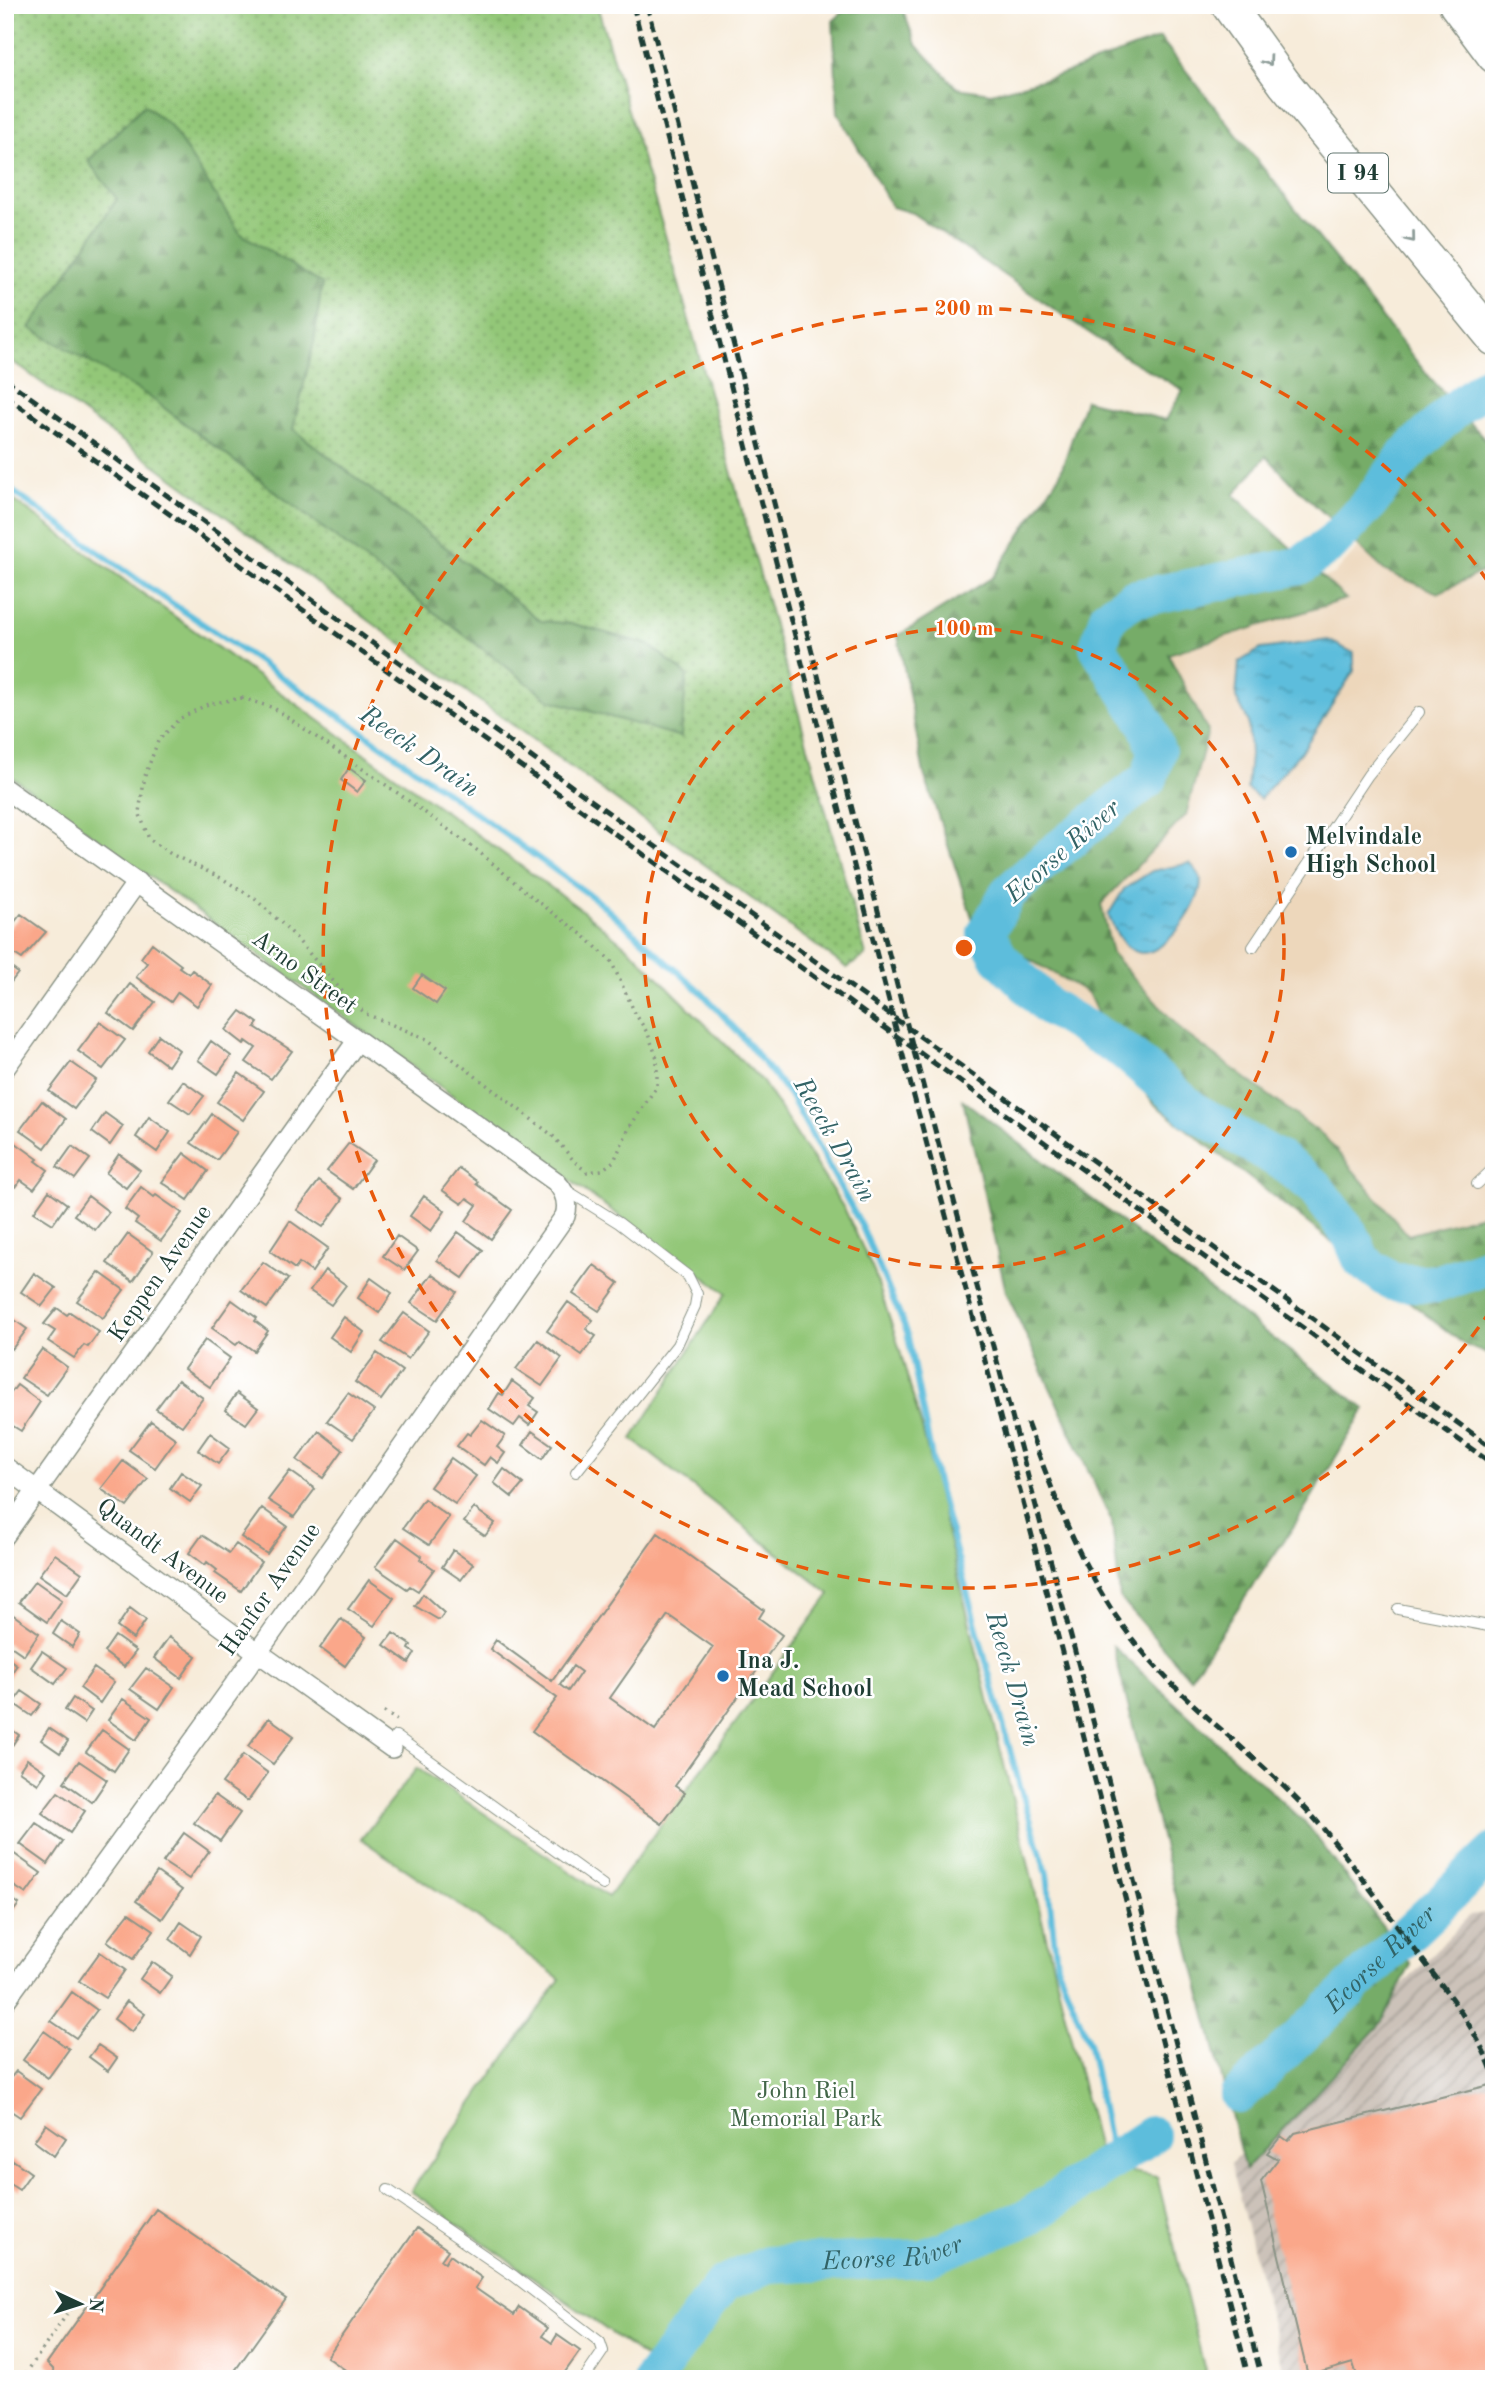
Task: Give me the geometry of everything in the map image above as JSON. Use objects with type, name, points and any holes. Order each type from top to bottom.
[{"type":"highway","name":"I 94","points":[[1228,5],[1284,83],[1493,338]]},
{"type":"highway","points":[[1456,5],[1494,56]]},
{"type":"street","name":"Arno Street","points":[[5,789],[357,1041],[563,1194]]},
{"type":"street","points":[[5,1068],[137,883]]},
{"type":"street","name":"Keppen Avenue","points":[[5,1535],[357,1041]]},
{"type":"street","name":"Hanfor Avenue","points":[[5,2001],[258,1652],[565,1216],[563,1194]]},
{"type":"street","name":"Quandt Avenue","points":[[5,1467],[258,1652],[394,1742]]},
{"type":"lane","points":[[1253,947],[1368,775],[1419,712]]},
{"type":"lane","points":[[1477,1184],[1494,1168]]},
{"type":"lane","points":[[563,1194],[619,1223],[688,1276],[697,1294],[695,1306],[677,1345],[576,1472]]},
{"type":"lane","points":[[1398,1609],[1494,1628]]},
{"type":"lane","points":[[394,1742],[603,1885]]},
{"type":"lane","points":[[388,2190],[514,2276],[600,2342],[603,2351],[584,2379]]},
{"type":"path","points":[[243,698],[274,708],[478,850],[532,897],[584,936],[611,961],[635,1013],[648,1034],[657,1058],[657,1086],[629,1128],[614,1161],[602,1170],[587,1172],[552,1135],[427,1039],[366,1014],[346,997],[289,930],[256,899],[223,879],[171,854],[149,839],[139,812],[145,776],[158,741],[179,719],[208,704],[243,698]]},
{"type":"path","points":[[384,1712],[401,1723]]},
{"type":"path","points":[[22,2379],[74,2304]]},
{"type":"shaded area","name":"Melvindale High School","points":[[1395,506],[1494,511],[1494,1243],[1402,1256],[1138,1036],[1058,996],[1008,935],[1167,607],[1334,575]]},
{"type":"shaded area","points":[[1494,1912],[1494,2379],[1286,2379],[1231,2164],[1470,1915]]},
{"type":"green space","points":[[5,5],[597,5],[668,245],[866,955],[847,968],[5,356]]},
{"type":"green space","points":[[851,5],[901,5],[916,44],[957,88],[991,93],[1060,75],[1160,38],[1425,372],[1494,449],[1494,566],[1438,593],[1385,571],[1266,456],[1234,495],[1346,599],[1168,654],[1208,731],[1186,815],[1101,904],[1112,954],[1183,1032],[1324,1136],[1408,1235],[1481,1215],[1494,1216],[1494,1357],[1465,1345],[1153,1103],[1117,1055],[1088,993],[976,929],[924,774],[898,636],[993,577],[1060,474],[1085,400],[1166,420],[1183,390],[1125,357],[912,213],[892,207],[838,113],[833,21]]},
{"type":"green space","points":[[144,105],[170,125],[240,233],[322,284],[314,342],[293,429],[541,621],[574,624],[649,645],[687,675],[681,737],[550,700],[147,395],[30,328],[117,199],[88,161]]},
{"type":"green space","name":"John Riel Memorial Park","points":[[5,494],[579,908],[633,952],[762,1081],[845,1210],[874,1272],[923,1432],[1102,2166],[1157,2177],[1207,2379],[676,2379],[411,2191],[560,1979],[475,1916],[361,1839],[417,1768],[608,1897],[830,1594],[632,1439],[726,1293],[5,772]]},
{"type":"green space","points":[[963,1100],[1365,1409],[1296,1523],[1190,1678],[1120,1598],[1112,1522],[1006,1292]]},
{"type":"green space","points":[[1113,1646],[1309,1827],[1411,1964],[1383,2021],[1245,2170]]},
{"type":"water","points":[[1328,640],[1354,653],[1354,671],[1304,748],[1260,799],[1247,789],[1250,755],[1248,721],[1236,698],[1239,662],[1261,649]]},
{"type":"water","points":[[1190,863],[1200,876],[1200,886],[1190,913],[1181,926],[1159,947],[1147,952],[1131,950],[1119,937],[1108,915],[1124,889],[1152,871]]},
{"type":"building","points":[[349,768],[366,780],[357,792],[341,780]]},
{"type":"building","points":[[21,914],[46,932],[22,959],[5,948],[5,934]]},
{"type":"building","points":[[152,943],[189,974],[192,970],[212,985],[197,1006],[178,992],[171,1002],[136,977],[147,963],[141,958]]},
{"type":"building","points":[[5,963],[18,973],[5,990]]},
{"type":"building","points":[[422,975],[445,991],[436,1004],[413,988]]},
{"type":"building","points":[[130,984],[155,1002],[133,1031],[108,1013]]},
{"type":"building","points":[[241,1011],[258,1023],[255,1027],[292,1051],[271,1079],[246,1062],[256,1048],[246,1041],[244,1044],[226,1030]]},
{"type":"building","points":[[100,1022],[125,1040],[103,1069],[78,1051]]},
{"type":"building","points":[[159,1035],[179,1050],[168,1066],[148,1051]]},
{"type":"building","points":[[211,1041],[231,1056],[218,1074],[198,1060]]},
{"type":"building","points":[[71,1062],[96,1080],[74,1109],[49,1091]]},
{"type":"building","points":[[239,1073],[264,1091],[243,1120],[217,1102]]},
{"type":"building","points":[[183,1081],[204,1096],[190,1114],[169,1100]]},
{"type":"building","points":[[42,1101],[66,1119],[45,1148],[20,1130]]},
{"type":"building","points":[[105,1113],[123,1126],[110,1145],[92,1132]]},
{"type":"building","points":[[212,1114],[237,1132],[217,1160],[191,1143]]},
{"type":"building","points":[[149,1117],[170,1132],[157,1152],[136,1137]]},
{"type":"building","points":[[13,1141],[48,1170],[34,1189],[21,1180],[16,1187],[5,1179],[5,1152]]},
{"type":"building","points":[[349,1143],[374,1160],[353,1189],[327,1171]]},
{"type":"building","points":[[72,1146],[90,1159],[75,1179],[57,1167]]},
{"type":"building","points":[[184,1153],[208,1171],[188,1200],[162,1182]]},
{"type":"building","points":[[119,1154],[140,1170],[126,1188],[106,1173]]},
{"type":"building","points":[[459,1168],[512,1210],[491,1239],[466,1221],[477,1205],[467,1198],[462,1204],[442,1190]]},
{"type":"building","points":[[319,1181],[343,1199],[323,1227],[297,1210]]},
{"type":"building","points":[[141,1187],[182,1213],[161,1241],[135,1223],[138,1219],[125,1209]]},
{"type":"building","points":[[49,1191],[67,1204],[53,1224],[34,1212]]},
{"type":"building","points":[[88,1196],[109,1212],[95,1230],[74,1215]]},
{"type":"building","points":[[424,1196],[445,1211],[431,1231],[410,1216]]},
{"type":"building","points":[[290,1221],[328,1248],[312,1272],[299,1263],[295,1269],[270,1251]]},
{"type":"building","points":[[458,1232],[483,1250],[463,1278],[437,1260]]},
{"type":"building","points":[[128,1234],[153,1252],[133,1281],[107,1263]]},
{"type":"building","points":[[397,1236],[418,1251],[404,1270],[383,1256]]},
{"type":"building","points":[[263,1262],[288,1279],[267,1308],[241,1290]]},
{"type":"building","points":[[594,1265],[619,1283],[599,1311],[573,1294]]},
{"type":"building","points":[[325,1270],[346,1285],[331,1305],[310,1291]]},
{"type":"building","points":[[99,1272],[124,1290],[103,1318],[77,1301]]},
{"type":"building","points":[[34,1273],[56,1288],[42,1306],[21,1292]]},
{"type":"building","points":[[432,1274],[457,1292],[437,1320],[411,1303]]},
{"type":"building","points":[[371,1278],[392,1293],[379,1313],[358,1298]]},
{"type":"building","points":[[232,1300],[257,1318],[255,1321],[268,1331],[254,1351],[240,1341],[236,1345],[212,1328]]},
{"type":"building","points":[[568,1302],[593,1320],[586,1329],[596,1336],[582,1355],[547,1331]]},
{"type":"building","points":[[57,1308],[67,1315],[70,1312],[99,1332],[88,1347],[84,1345],[74,1358],[48,1341],[55,1331],[44,1324]]},
{"type":"building","points":[[404,1313],[429,1331],[408,1359],[382,1342]]},
{"type":"building","points":[[9,1316],[27,1329],[12,1349],[5,1344],[5,1321]]},
{"type":"building","points":[[344,1317],[364,1332],[351,1352],[330,1337]]},
{"type":"building","points":[[205,1340],[230,1358],[210,1387],[184,1369]]},
{"type":"building","points":[[538,1340],[562,1358],[542,1386],[516,1369]]},
{"type":"building","points":[[42,1349],[67,1367],[47,1395],[21,1378]]},
{"type":"building","points":[[377,1353],[402,1371],[381,1400],[355,1382]]},
{"type":"building","points":[[178,1380],[203,1398],[182,1426],[156,1409]]},
{"type":"building","points":[[512,1381],[535,1398],[529,1406],[538,1412],[529,1425],[520,1418],[514,1426],[489,1409],[499,1393],[503,1395]]},
{"type":"building","points":[[17,1385],[40,1402],[21,1431],[5,1421],[5,1391],[10,1394]]},
{"type":"building","points":[[237,1393],[258,1408],[246,1424],[225,1410]]},
{"type":"building","points":[[348,1393],[374,1411],[353,1439],[327,1421]]},
{"type":"building","points":[[482,1420],[505,1436],[497,1447],[505,1453],[498,1463],[490,1457],[484,1465],[457,1446]]},
{"type":"building","points":[[151,1421],[176,1439],[155,1468],[129,1450]]},
{"type":"building","points":[[319,1431],[343,1450],[323,1478],[297,1460]]},
{"type":"building","points":[[532,1431],[552,1445],[542,1459],[523,1445]]},
{"type":"building","points":[[210,1433],[230,1448],[218,1464],[198,1450]]},
{"type":"building","points":[[451,1458],[476,1476],[455,1504],[430,1487]]},
{"type":"building","points":[[123,1461],[148,1479],[127,1507],[101,1489]]},
{"type":"building","points":[[504,1469],[523,1484],[512,1497],[494,1483]]},
{"type":"building","points":[[290,1471],[315,1489],[294,1517],[268,1500]]},
{"type":"building","points":[[181,1472],[202,1486],[190,1502],[170,1488]]},
{"type":"building","points":[[424,1499],[449,1517],[429,1545],[403,1528]]},
{"type":"building","points":[[262,1508],[287,1526],[267,1554],[241,1537]]},
{"type":"building","points":[[474,1508],[495,1523],[485,1536],[464,1522]]},
{"type":"building","name":"Ina J. Mead School","points":[[658,1533],[764,1610],[759,1618],[782,1635],[675,1786],[685,1793],[662,1824],[532,1731],[557,1698],[490,1649],[496,1640],[552,1681]],"holes":[[[668,1615],[713,1647],[655,1730],[610,1698]],[[573,1666],[581,1672],[568,1691],[560,1685]]]},
{"type":"building","points":[[202,1535],[229,1553],[236,1544],[261,1562],[241,1591],[215,1573],[217,1570],[207,1562],[205,1565],[189,1553]]},
{"type":"building","points":[[397,1538],[422,1556],[420,1559],[434,1569],[418,1591],[410,1586],[407,1589],[375,1567]]},
{"type":"building","points":[[453,1550],[473,1564],[461,1580],[442,1567]]},
{"type":"building","points":[[55,1554],[82,1573],[67,1594],[39,1575]]},
{"type":"building","points":[[369,1580],[394,1598],[374,1626],[348,1609]]},
{"type":"building","points":[[35,1581],[62,1600],[47,1622],[19,1602]]},
{"type":"building","points":[[423,1594],[444,1613],[439,1620],[415,1606]]},
{"type":"building","points":[[130,1608],[146,1620],[133,1639],[117,1627]]},
{"type":"building","points":[[12,1614],[39,1633],[24,1655],[5,1642],[5,1622]]},
{"type":"building","points":[[341,1619],[366,1637],[345,1666],[320,1648]]},
{"type":"building","points":[[61,1621],[80,1634],[72,1647],[53,1634]]},
{"type":"building","points":[[393,1633],[411,1645],[409,1649],[415,1653],[409,1663],[384,1645]]},
{"type":"building","points":[[115,1636],[136,1651],[124,1667],[104,1652]]},
{"type":"building","points":[[169,1637],[196,1656],[181,1678],[154,1658]]},
{"type":"building","points":[[42,1651],[67,1668],[55,1684],[31,1667]]},
{"type":"building","points":[[5,1656],[17,1665],[5,1682]]},
{"type":"building","points":[[94,1668],[114,1682],[100,1703],[80,1688]]},
{"type":"building","points":[[146,1668],[174,1687],[159,1709],[130,1689]]},
{"type":"building","points":[[22,1691],[41,1704],[32,1716],[13,1703]]},
{"type":"building","points":[[73,1698],[92,1711],[84,1723],[65,1710]]},
{"type":"building","points":[[123,1699],[151,1718],[136,1740],[108,1720]]},
{"type":"building","points":[[269,1718],[294,1736],[273,1764],[248,1746]]},
{"type":"building","points":[[5,1725],[19,1735],[11,1747],[5,1743]]},
{"type":"building","points":[[49,1728],[68,1741],[60,1753],[41,1740]]},
{"type":"building","points":[[102,1730],[129,1749],[114,1771],[86,1752]]},
{"type":"building","points":[[243,1755],[268,1773],[248,1801],[222,1783]]},
{"type":"building","points":[[27,1759],[46,1772],[38,1784],[19,1771]]},
{"type":"building","points":[[79,1761],[107,1780],[92,1802],[64,1782]]},
{"type":"building","points":[[58,1792],[85,1811],[70,1833],[42,1813]]},
{"type":"building","points":[[215,1795],[240,1813],[220,1841],[194,1823]]},
{"type":"building","points":[[36,1823],[63,1842],[48,1864],[20,1844]]},
{"type":"building","points":[[184,1833],[209,1851],[189,1879],[163,1862]]},
{"type":"building","points":[[13,1853],[41,1873],[26,1894],[5,1880],[5,1865]]},
{"type":"building","points":[[157,1872],[182,1890],[162,1919],[136,1901]]},
{"type":"building","points":[[5,1894],[19,1904],[5,1922]]},
{"type":"building","points":[[129,1913],[154,1930],[133,1959],[107,1941]]},
{"type":"building","points":[[181,1922],[201,1936],[190,1954],[170,1939]]},
{"type":"building","points":[[100,1952],[125,1970],[105,1998],[79,1981]]},
{"type":"building","points":[[152,1962],[172,1976],[160,1993],[140,1979]]},
{"type":"building","points":[[72,1992],[97,2010],[76,2038],[51,2021]]},
{"type":"building","points":[[127,2001],[145,2014],[132,2032],[114,2019]]},
{"type":"building","points":[[44,2031],[69,2049],[48,2078],[23,2060]]},
{"type":"building","points":[[98,2045],[117,2058],[108,2071],[89,2057]]},
{"type":"building","points":[[16,2071],[41,2089],[20,2117],[5,2107],[5,2085]]},
{"type":"building","points":[[1494,2084],[1494,2379],[1358,2379],[1353,2363],[1308,2376],[1261,2181],[1278,2159],[1267,2153],[1281,2136],[1288,2141],[1295,2133]]},
{"type":"building","points":[[46,2124],[66,2138],[54,2156],[34,2141]]},
{"type":"building","points":[[13,2160],[31,2173],[19,2190],[5,2181],[5,2172]]},
{"type":"building","points":[[156,2209],[286,2299],[229,2379],[55,2379],[53,2369],[47,2363]]},
{"type":"building","points":[[417,2228],[448,2250],[441,2260],[445,2263],[450,2255],[482,2278],[475,2288],[514,2315],[519,2307],[548,2328],[542,2336],[552,2343],[557,2335],[580,2351],[560,2379],[358,2379],[327,2357]]},
{"type":"waterway","name":"Ecorse River","points":[[1494,380],[1454,410],[1406,455],[1369,504],[1330,545],[1299,566],[1133,599],[1108,616],[1098,647],[1146,723],[1157,752],[1149,778],[1050,856],[1008,893],[986,933],[999,957],[1048,1006],[1124,1051],[1194,1111],[1283,1162],[1314,1186],[1351,1236],[1362,1261],[1392,1282],[1437,1284],[1494,1264]]},
{"type":"waterway","name":"Reeck Drain","points":[[5,486],[154,591],[360,730],[598,901],[701,992],[790,1095],[862,1227],[907,1332],[936,1478],[1019,1783],[1047,1874],[1057,1965],[1090,2046],[1112,2159]]},
{"type":"waterway","name":"Ecorse River","points":[[1239,2095],[1494,1852]]},
{"type":"waterway","name":"Ecorse River","points":[[653,2379],[723,2284],[768,2265],[924,2258],[1029,2217],[1151,2135]]},
{"type":"railway","points":[[633,5],[898,1037],[1031,1532],[1249,2379]]},
{"type":"railway","points":[[647,5],[913,1048],[1081,1674],[1262,2379]]},
{"type":"railway","points":[[5,379],[1494,1449]]},
{"type":"railway","points":[[5,396],[1494,1465]]},
{"type":"railway","points":[[1027,1423],[1072,1536],[1085,1564],[1116,1616],[1153,1664],[1174,1686],[1284,1787],[1332,1839],[1467,2021],[1494,2076]]},
{"type":"place","name":"Melvindale High School","points":[[1291,852]]},
{"type":"place","name":"Ina J. Mead School","points":[[723,1676]]}]
